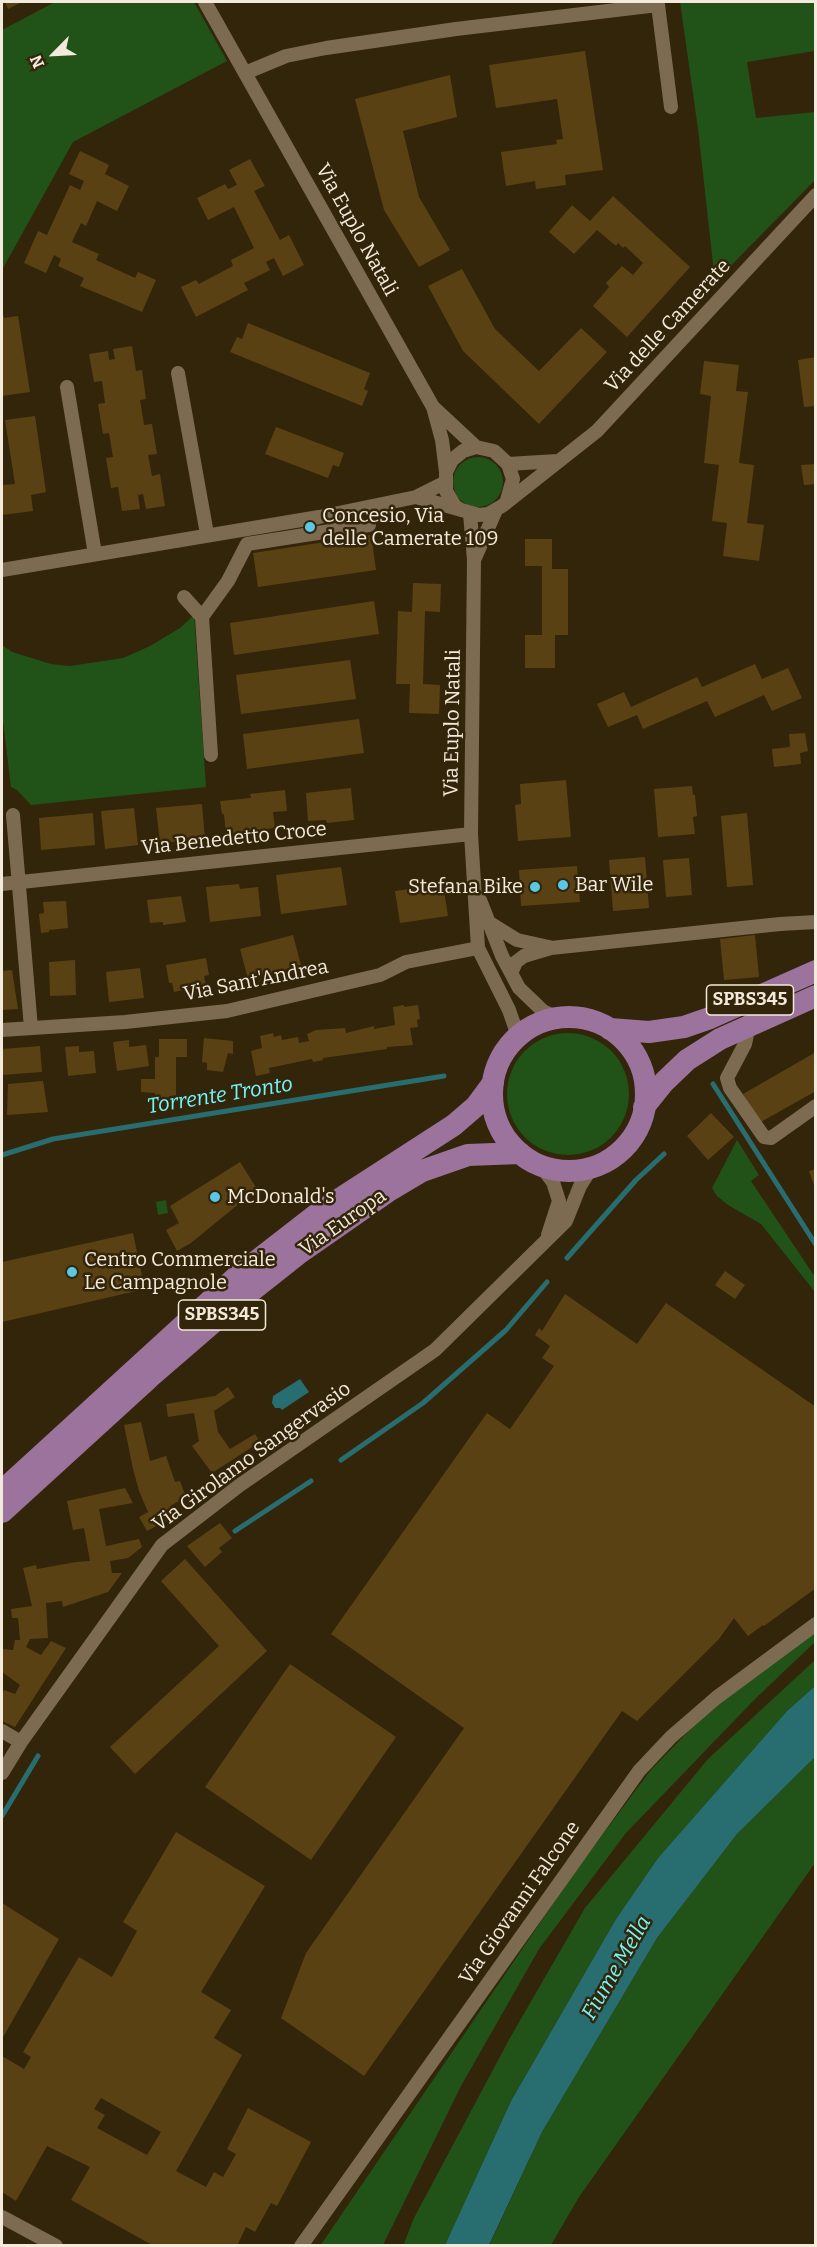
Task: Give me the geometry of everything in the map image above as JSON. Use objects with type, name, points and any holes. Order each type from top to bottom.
[{"type":"main road","name":"Via Europa","points":[[610,1029],[632,1050],[639,1063],[645,1092],[641,1121],[627,1144],[611,1158],[592,1167],[575,1170],[557,1170],[540,1165],[520,1153],[507,1138],[497,1121],[493,1109],[493,1083],[501,1057],[518,1036],[536,1024],[557,1018],[585,1018],[610,1029],[649,1032],[684,1027],[711,1018],[816,971]]},
{"type":"main road","name":"Via Europa","points":[[644,1107],[664,1082],[687,1060],[720,1039],[816,996]]},
{"type":"main road","name":"Via Europa","points":[[2,1491],[236,1277],[321,1211],[454,1125],[476,1106],[493,1083]]},
{"type":"main road","name":"Via Europa","points":[[2,1512],[150,1377],[231,1307],[298,1254],[422,1171],[468,1155],[520,1153]]},
{"type":"street","name":"Via Euplo Natali","points":[[205,2],[434,407],[442,440],[445,477]]},
{"type":"street","points":[[245,73],[286,56],[326,48],[456,29],[658,5],[671,107]]},
{"type":"street","name":"Via delle Camerate","points":[[416,496],[466,513],[488,514],[501,506],[597,431],[816,195]]},
{"type":"street","name":"Via delle Camerate","points":[[800,212],[816,205]]},
{"type":"street","points":[[178,373],[207,534]]},
{"type":"street","points":[[67,387],[95,554]]},
{"type":"street","name":"Via Euplo Natali","points":[[434,407],[476,447]]},
{"type":"street","points":[[2,570],[319,517],[416,496],[445,477],[452,460],[463,451],[476,447],[494,451],[508,464],[513,479],[510,495],[501,506]]},
{"type":"street","points":[[508,464],[557,461]]},
{"type":"street","points":[[445,477],[450,499],[466,513]]},
{"type":"street","name":"Via Euplo Natali","points":[[474,560],[501,506]]},
{"type":"street","name":"Via Euplo Natali","points":[[466,513],[474,560],[471,834],[478,948],[509,1010],[518,1036]]},
{"type":"street","points":[[202,616],[228,582],[247,544],[369,525]]},
{"type":"street","points":[[184,597],[202,616],[211,755]]},
{"type":"street","points":[[13,815],[31,1028]]},
{"type":"street","name":"Via Benedetto Croce","points":[[2,884],[471,834]]},
{"type":"street","name":"Via Euplo Natali","points":[[475,886],[511,973],[530,1000],[543,1011],[557,1018]]},
{"type":"street","points":[[488,922],[518,939],[551,948]]},
{"type":"street","points":[[511,973],[516,962],[524,956],[551,948],[816,922]]},
{"type":"street","name":"Via Sant'Andrea","points":[[2,1030],[125,1022],[227,1011],[380,975],[406,962],[478,948]]},
{"type":"street","points":[[749,1025],[745,1044],[727,1078],[730,1088],[764,1137],[771,1138],[816,1106]]},
{"type":"street","name":"Via Girolamo Sangervasio","points":[[540,1165],[553,1182],[559,1201],[546,1239]]},
{"type":"street","name":"Via Girolamo Sangervasio","points":[[2,1773],[21,1742],[162,1545],[240,1485],[435,1350],[566,1221],[580,1186],[592,1167]]},
{"type":"street","name":"Via Giovanni Falcone","points":[[301,2246],[639,1771],[671,1737],[716,1698],[816,1624]]},
{"type":"street","points":[[2,1731],[21,1742]]},
{"type":"street","points":[[2,2217],[56,2246]]},
{"type":"green space","points":[[55,2],[194,2],[227,61],[73,142],[2,270],[2,30]]},
{"type":"green space","points":[[680,2],[815,2],[815,51],[747,62],[756,118],[815,112],[815,180],[715,282],[698,129]]},
{"type":"green space","points":[[478,457],[492,461],[499,468],[503,482],[499,496],[492,503],[478,507],[464,503],[457,496],[453,482],[457,468],[464,461]]},
{"type":"green space","points":[[194,615],[206,787],[31,805],[11,787],[2,713],[2,645],[12,652],[51,664],[70,666],[123,658],[150,646],[180,628]]},
{"type":"green space","points":[[568,1033],[591,1038],[611,1051],[624,1071],[629,1094],[624,1117],[611,1137],[591,1150],[568,1155],[545,1150],[525,1137],[512,1117],[507,1094],[512,1071],[525,1051],[545,1038]]},
{"type":"green space","points":[[737,1140],[759,1175],[751,1181],[815,1277],[815,1292],[761,1224],[728,1205],[717,1196],[712,1188]]},
{"type":"green space","points":[[166,1200],[168,1213],[158,1215],[156,1202]]},
{"type":"green space","points":[[815,1631],[815,1642],[755,1699],[626,1833],[539,1949],[461,2086],[383,2245],[320,2246],[574,1873],[650,1771],[708,1711]]},
{"type":"green space","points":[[815,1660],[815,1686],[787,1711],[658,1858],[616,1919],[511,2101],[445,2245],[403,2246],[414,2218],[511,2036],[585,1908],[708,1759]]},
{"type":"green space","points":[[815,1757],[815,1863],[579,2197],[551,2245],[489,2246],[542,2132],[657,1938],[737,1834]]},
{"type":"water","points":[[300,1379],[309,1392],[282,1410],[275,1408],[272,1403],[273,1396]]},
{"type":"water","name":"Fiume Mella","points":[[815,1686],[815,1757],[737,1834],[657,1938],[542,2132],[489,2245],[445,2245],[511,2101],[616,1919],[658,1858],[787,1711]]},
{"type":"building","points":[[5,2],[22,2],[8,9]]},
{"type":"building","points":[[585,51],[603,170],[565,175],[566,185],[536,189],[535,181],[506,186],[501,152],[557,144],[556,140],[563,139],[557,99],[496,108],[489,65]]},
{"type":"building","points":[[450,75],[457,117],[403,131],[419,197],[450,250],[419,267],[384,210],[355,99]]},
{"type":"building","points":[[80,151],[109,165],[105,174],[129,186],[117,211],[97,201],[86,226],[81,223],[72,242],[99,254],[96,260],[135,278],[138,272],[156,280],[142,312],[80,286],[84,278],[58,266],[61,259],[54,255],[46,273],[24,263],[38,231],[47,235],[70,185],[80,190],[84,181],[69,174]]},
{"type":"building","points":[[250,159],[265,186],[254,191],[280,240],[289,235],[304,265],[283,276],[274,258],[266,262],[270,270],[244,283],[248,290],[196,317],[181,287],[196,280],[199,284],[233,266],[231,260],[254,248],[234,207],[208,220],[197,198],[225,184],[228,189],[237,185],[229,170]]},
{"type":"building","points":[[613,196],[690,267],[627,337],[593,306],[609,287],[606,283],[622,266],[633,275],[643,263],[625,246],[623,248],[618,243],[616,246],[597,230],[574,254],[549,232],[572,205],[590,221]]},
{"type":"building","points":[[462,269],[495,329],[539,371],[581,328],[607,352],[539,424],[463,351],[428,286]]},
{"type":"building","points":[[2,309],[4,318],[18,316],[30,392],[2,396]]},
{"type":"building","points":[[248,323],[370,373],[364,389],[368,391],[362,406],[230,352],[237,337],[242,339]]},
{"type":"building","points":[[132,346],[136,371],[142,370],[146,399],[140,400],[144,425],[152,424],[157,454],[148,455],[152,476],[160,474],[165,506],[146,509],[143,494],[138,495],[140,509],[122,511],[118,487],[111,488],[106,458],[113,457],[109,433],[103,434],[98,404],[105,403],[102,381],[94,382],[89,354],[108,351],[109,360],[115,359],[113,349]]},
{"type":"building","points":[[816,357],[816,406],[804,407],[798,360]]},
{"type":"building","points":[[704,361],[739,365],[736,391],[748,392],[739,463],[754,465],[747,523],[764,525],[759,561],[723,556],[727,523],[712,521],[719,465],[704,463],[711,396],[700,394]]},
{"type":"building","points":[[35,416],[46,492],[31,495],[33,511],[2,515],[2,485],[15,484],[5,420]]},
{"type":"building","points":[[276,427],[344,453],[339,467],[333,465],[328,478],[265,454]]},
{"type":"building","points":[[816,464],[816,484],[804,485],[801,465]]},
{"type":"building","points":[[371,535],[376,570],[258,587],[253,553]]},
{"type":"building","points":[[525,539],[552,539],[552,569],[568,569],[568,635],[555,635],[555,668],[525,668],[525,635],[542,635],[542,566],[525,566]]},
{"type":"building","points":[[413,583],[441,584],[440,612],[425,611],[423,684],[440,685],[439,714],[409,713],[410,684],[396,684],[398,611],[412,612]]},
{"type":"building","points":[[374,601],[379,634],[234,655],[230,623]]},
{"type":"building","points":[[350,660],[356,699],[241,714],[236,675]]},
{"type":"building","points":[[755,664],[762,679],[788,668],[802,698],[772,711],[764,695],[715,717],[707,701],[643,729],[637,715],[608,727],[597,704],[624,692],[631,707],[697,677],[702,687]]},
{"type":"building","points":[[359,719],[364,753],[247,769],[243,734]]},
{"type":"building","points":[[805,733],[808,751],[800,753],[801,764],[774,767],[772,749],[790,747],[789,734]]},
{"type":"building","points":[[566,780],[571,837],[518,841],[515,805],[521,804],[520,784]]},
{"type":"building","points":[[692,786],[697,816],[693,817],[695,834],[658,837],[654,789]]},
{"type":"building","points":[[351,788],[354,820],[327,823],[326,820],[308,821],[306,793]]},
{"type":"building","points":[[285,790],[287,811],[273,812],[275,828],[266,829],[266,832],[226,836],[220,801],[251,798],[250,794]]},
{"type":"building","points":[[202,804],[205,839],[160,843],[156,808]]},
{"type":"building","points":[[134,808],[138,845],[105,849],[101,811]]},
{"type":"building","points":[[93,813],[95,845],[41,850],[39,818]]},
{"type":"building","points":[[747,813],[753,885],[727,887],[721,816]]},
{"type":"building","points":[[645,857],[649,908],[613,911],[609,860]]},
{"type":"building","points":[[689,858],[692,895],[666,897],[663,860]]},
{"type":"building","points":[[577,866],[580,902],[521,906],[519,870]]},
{"type":"building","points":[[341,867],[347,905],[281,914],[276,875]]},
{"type":"building","points":[[239,884],[240,889],[258,887],[261,916],[210,922],[206,887]]},
{"type":"building","points":[[443,884],[448,916],[400,923],[395,891]]},
{"type":"building","points":[[181,896],[186,922],[163,925],[163,922],[150,923],[147,900]]},
{"type":"building","points":[[66,901],[68,928],[41,933],[39,914],[44,913],[43,902]]},
{"type":"building","points":[[293,935],[301,965],[248,979],[240,949]]},
{"type":"building","points":[[755,935],[759,977],[724,980],[720,939]]},
{"type":"building","points":[[206,958],[209,975],[204,976],[206,985],[174,992],[172,983],[169,983],[166,965]]},
{"type":"building","points":[[75,960],[76,995],[50,996],[49,962]]},
{"type":"building","points":[[140,968],[144,998],[109,1002],[106,972]]},
{"type":"building","points":[[12,970],[18,1009],[2,1010],[2,971]]},
{"type":"building","points":[[404,1005],[404,1007],[418,1005],[420,1019],[417,1020],[418,1027],[410,1028],[413,1045],[387,1047],[387,1049],[323,1058],[323,1060],[313,1062],[312,1059],[269,1068],[270,1073],[256,1076],[251,1051],[262,1048],[260,1036],[273,1033],[274,1037],[281,1035],[282,1040],[298,1037],[299,1043],[309,1041],[307,1034],[316,1030],[345,1028],[346,1033],[374,1026],[374,1029],[395,1025],[393,1007]]},
{"type":"building","points":[[204,1038],[233,1041],[233,1054],[228,1053],[223,1072],[207,1070],[207,1063],[202,1062]]},
{"type":"building","points":[[159,1039],[187,1039],[187,1057],[176,1057],[176,1100],[155,1100],[155,1093],[141,1092],[141,1079],[155,1079],[155,1057],[159,1057]]},
{"type":"building","points":[[129,1040],[129,1047],[146,1045],[149,1066],[117,1071],[113,1042]]},
{"type":"building","points":[[40,1046],[42,1072],[2,1075],[2,1049]]},
{"type":"building","points":[[79,1046],[79,1052],[94,1051],[96,1073],[68,1076],[65,1047]]},
{"type":"building","points":[[816,1052],[816,1091],[759,1123],[743,1094]]},
{"type":"building","points":[[43,1081],[48,1112],[7,1115],[8,1084]]},
{"type":"building","points":[[711,1113],[734,1137],[708,1160],[687,1136]]},
{"type":"building","name":"McDonald's","points":[[240,1162],[257,1189],[191,1243],[177,1251],[166,1230],[179,1223],[170,1206]]},
{"type":"building","points":[[816,1169],[816,1188],[815,1188],[809,1171]]},
{"type":"building","name":"Centro Commerciale Le Campagnole","points":[[133,1233],[145,1289],[2,1322],[2,1262]]},
{"type":"building","points":[[725,1271],[745,1285],[735,1299],[715,1285]]},
{"type":"building","points":[[565,1294],[637,1344],[666,1303],[816,1407],[816,1588],[748,1636],[734,1618],[719,1639],[637,1721],[622,1711],[364,2076],[281,2018],[306,1953],[464,1728],[331,1634],[487,1413],[510,1429],[554,1366],[542,1358],[550,1346],[535,1335],[539,1328],[542,1331]]},
{"type":"building","points":[[228,1387],[235,1397],[214,1411],[218,1432],[230,1449],[255,1434],[260,1442],[212,1473],[192,1446],[199,1441],[194,1413],[168,1417],[166,1404],[215,1396]]},
{"type":"building","points":[[141,1422],[150,1461],[166,1456],[175,1482],[180,1481],[186,1497],[170,1506],[175,1516],[147,1531],[139,1517],[148,1512],[139,1491],[124,1425]]},
{"type":"building","points":[[125,1488],[133,1503],[99,1509],[106,1546],[139,1539],[142,1547],[128,1558],[110,1561],[112,1573],[122,1573],[108,1592],[63,1607],[62,1601],[46,1603],[48,1638],[30,1639],[26,1647],[41,1655],[51,1641],[66,1648],[15,1727],[2,1721],[4,1690],[15,1694],[20,1685],[2,1672],[2,1649],[13,1650],[15,1640],[20,1640],[18,1618],[12,1618],[11,1609],[32,1606],[23,1568],[36,1565],[37,1569],[90,1561],[84,1528],[73,1530],[67,1501]]},
{"type":"building","points":[[220,1523],[232,1538],[219,1548],[222,1552],[205,1567],[187,1546]]},
{"type":"building","points":[[185,1559],[267,1651],[135,1774],[110,1747],[219,1646],[161,1581]]},
{"type":"building","points":[[290,1664],[396,1737],[311,1860],[205,1787]]},
{"type":"building","points":[[176,1832],[265,1886],[201,1992],[231,2010],[214,2038],[242,2055],[176,2171],[206,2187],[214,2172],[223,2177],[236,2154],[227,2149],[248,2108],[311,2142],[277,2206],[271,2203],[255,2232],[246,2227],[237,2246],[154,2246],[71,2200],[90,2167],[47,2146],[16,2201],[2,2192],[2,2056],[24,2069],[31,2057],[23,2052],[79,1957],[112,1977],[137,1931],[123,1922]],"holes":[[[101,2098],[161,2132],[147,2155],[97,2128],[105,2115],[94,2109]]]},
{"type":"building","points":[[2,1903],[59,1939],[2,2039]]},
{"type":"waterway","name":"Torrente Tronto","points":[[2,1155],[53,1139],[444,1076]]},
{"type":"waterway","name":"Torrente Tronto","points":[[713,1084],[816,1245]]},
{"type":"waterway","points":[[567,1258],[636,1180],[664,1154]]},
{"type":"waterway","points":[[341,1460],[423,1403],[506,1330],[547,1282]]},
{"type":"waterway","points":[[235,1531],[311,1481]]},
{"type":"waterway","points":[[2,1816],[38,1756]]},
{"type":"place","name":"Concesio, Via delle Camerate 109","points":[[310,527]]},
{"type":"place","name":"Bar Wile","points":[[563,885]]},
{"type":"place","name":"Stefana Bike","points":[[535,887]]},
{"type":"place","name":"McDonald's","points":[[215,1197]]},
{"type":"place","name":"Centro Commerciale Le Campagnole","points":[[72,1272]]}]
